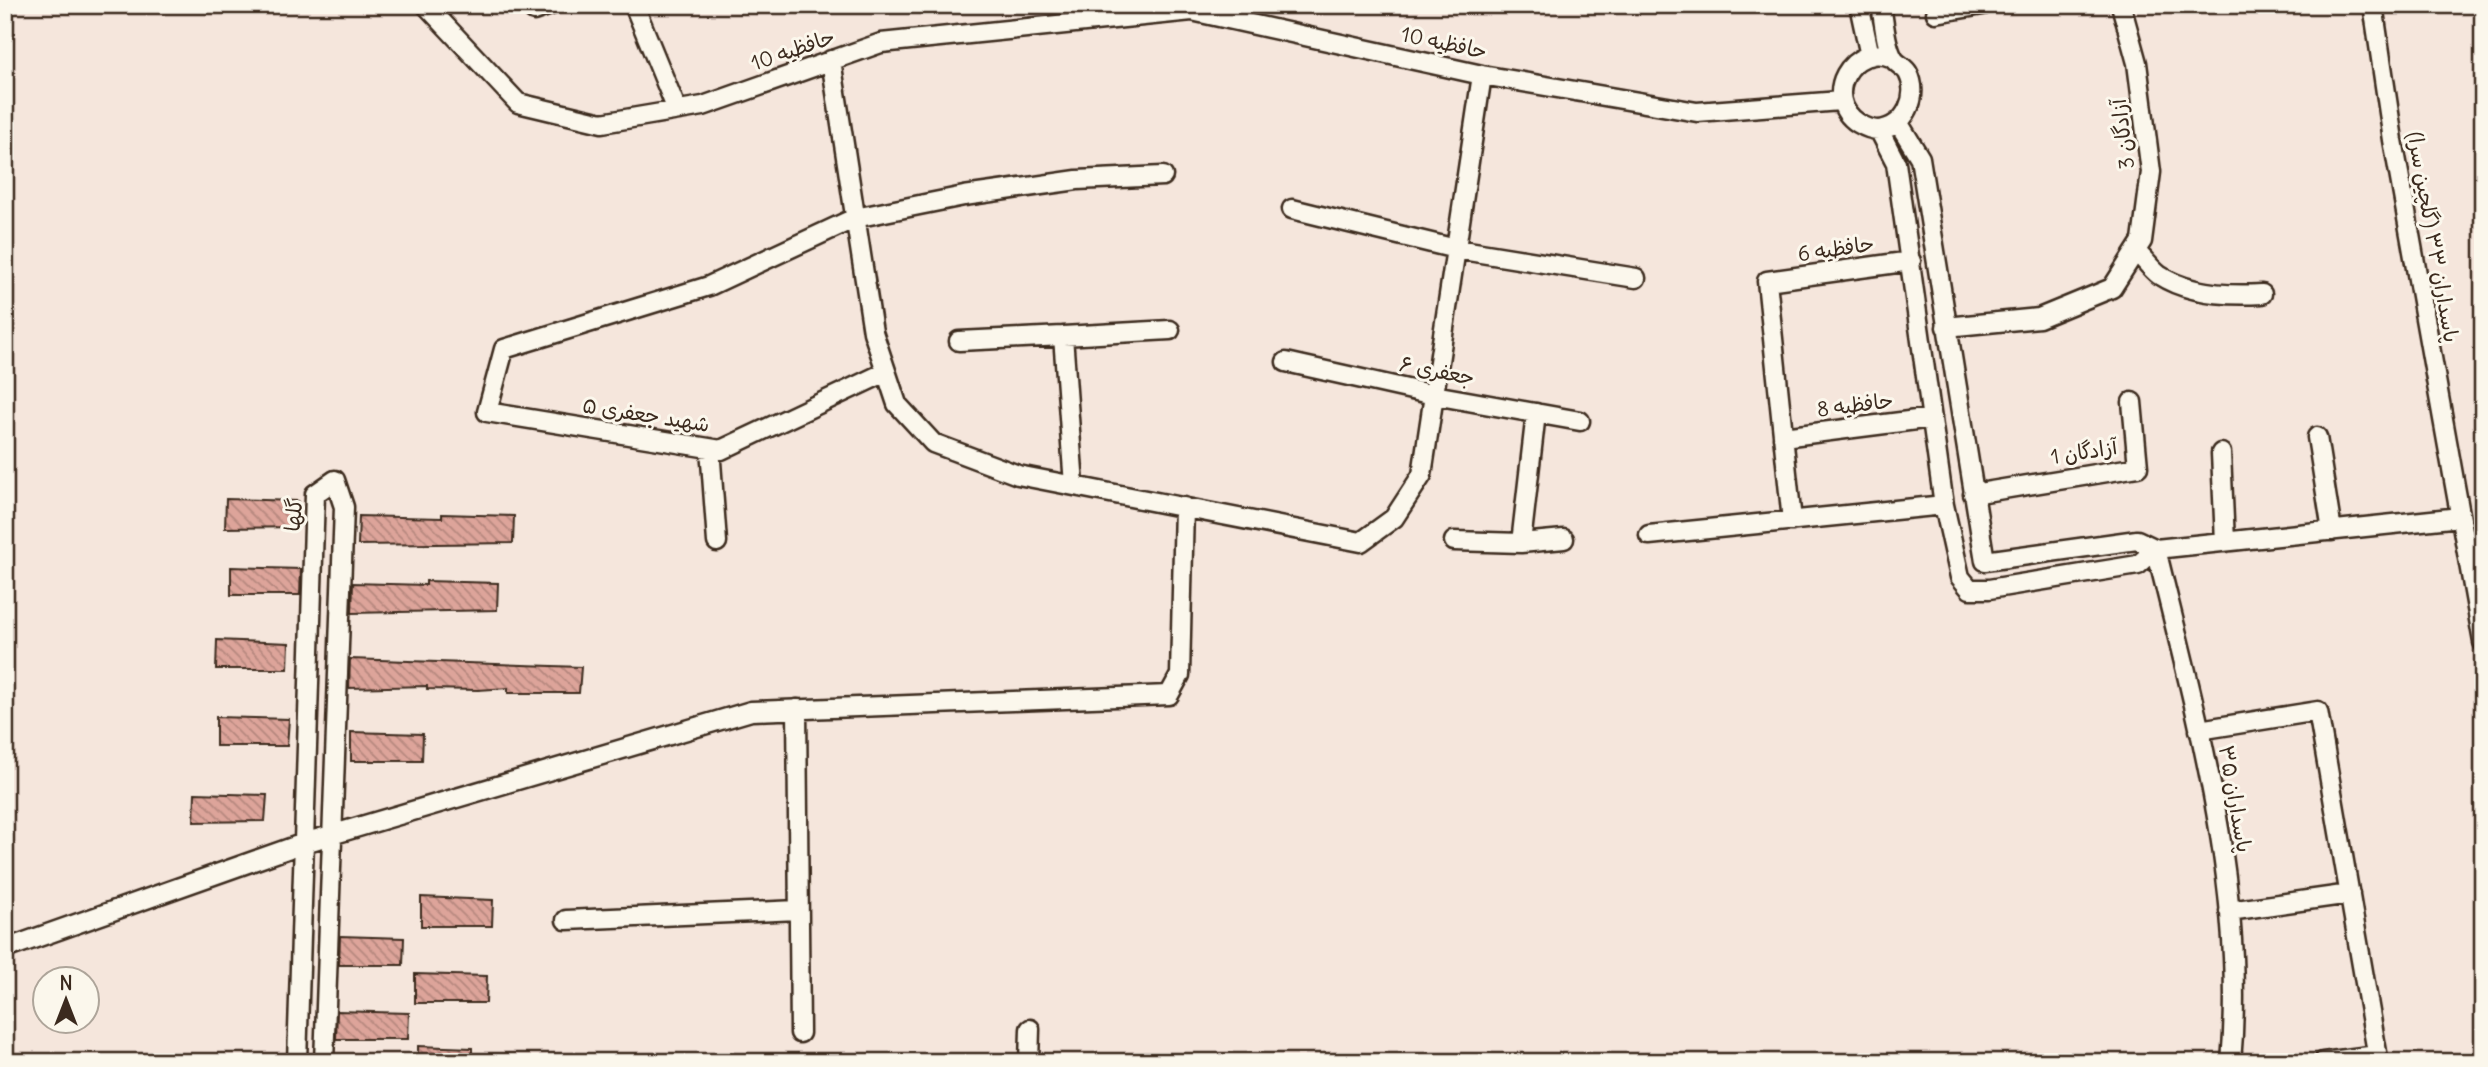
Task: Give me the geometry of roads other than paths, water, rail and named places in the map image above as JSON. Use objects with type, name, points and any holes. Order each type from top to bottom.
[{"type":"street","name":"حافظیه 10","points":[[426,5],[518,103],[602,123],[703,106],[881,43],[1192,11],[1482,75],[1697,112],[1840,101]]},
{"type":"street","points":[[634,5],[677,110]]},
{"type":"street","points":[[1062,5],[1064,24]]},
{"type":"street","points":[[1859,5],[1870,56]]},
{"type":"street","points":[[1881,5],[1893,58]]},
{"type":"street","points":[[1936,13],[1983,5]]},
{"type":"street","name":"آزادگان 3","points":[[1946,327],[2039,318],[2112,288],[2142,242],[2151,172],[2137,63],[2121,5]]},
{"type":"street","name":"پاسداران ۳۳ (گلچین سرا)","points":[[2373,5],[2392,140],[2483,642]]},
{"type":"street","points":[[1883,54],[1893,58],[1907,71],[1913,89],[1910,107],[1898,122],[1879,130],[1864,127],[1849,117],[1840,101],[1840,82],[1850,65],[1870,56],[1883,54]]},
{"type":"street","points":[[831,60],[873,332],[897,404],[933,443],[1018,475],[1361,542],[1394,518],[1422,475],[1482,75]]},
{"type":"street","points":[[1898,122],[1920,158],[1985,561],[2137,540],[2156,549],[2460,517]]},
{"type":"street","points":[[1879,130],[1896,163],[1944,505],[1960,577],[1970,589],[1989,589],[2138,565],[2156,549]]},
{"type":"street","points":[[855,218],[964,196],[1077,180],[1163,176]]},
{"type":"street","points":[[1292,209],[1456,249],[1636,278]]},
{"type":"street","name":"شهید جعفری ۵","points":[[855,218],[709,286],[619,316],[541,336],[504,349],[487,412],[721,450],[886,372]]},
{"type":"street","points":[[2136,251],[2159,274],[2185,286],[2233,296],[2262,295]]},
{"type":"street","name":"حافظیه 6","points":[[1783,437],[1768,281],[1911,261]]},
{"type":"street","points":[[959,341],[1170,331]]},
{"type":"street","points":[[1063,336],[1074,485]]},
{"type":"street","name":"جعفری ۶","points":[[1286,362],[1434,395],[1580,421]]},
{"type":"street","name":"آزادگان 1","points":[[1973,494],[2138,467],[2132,402]]},
{"type":"street","points":[[1521,543],[1536,413]]},
{"type":"street","name":"حافظیه 8","points":[[1783,437],[1932,418]]},
{"type":"street","points":[[1783,437],[1792,521]]},
{"type":"street","points":[[2317,437],[2332,531]]},
{"type":"street","points":[[710,448],[717,542]]},
{"type":"street","points":[[2221,453],[2225,542]]},
{"type":"street","name":"گلها","points":[[297,1062],[316,494],[335,480],[344,507],[324,1062]]},
{"type":"street","points":[[1649,535],[1944,505]]},
{"type":"street","points":[[5,949],[304,843],[332,837],[751,711],[1169,695],[1180,675],[1184,507]]},
{"type":"street","points":[[1454,541],[1521,543],[1564,539]]},
{"type":"street","name":"پاسداران ۳۵","points":[[2156,549],[2199,730],[2230,911],[2236,1008],[2231,1062]]},
{"type":"street","points":[[796,709],[800,1033]]},
{"type":"street","points":[[2199,730],[2318,711],[2377,1058],[2323,1062]]},
{"type":"street","points":[[2230,911],[2350,894]]},
{"type":"street","points":[[566,920],[798,910]]},
{"type":"street","points":[[1030,1029],[1030,1062]]}]
